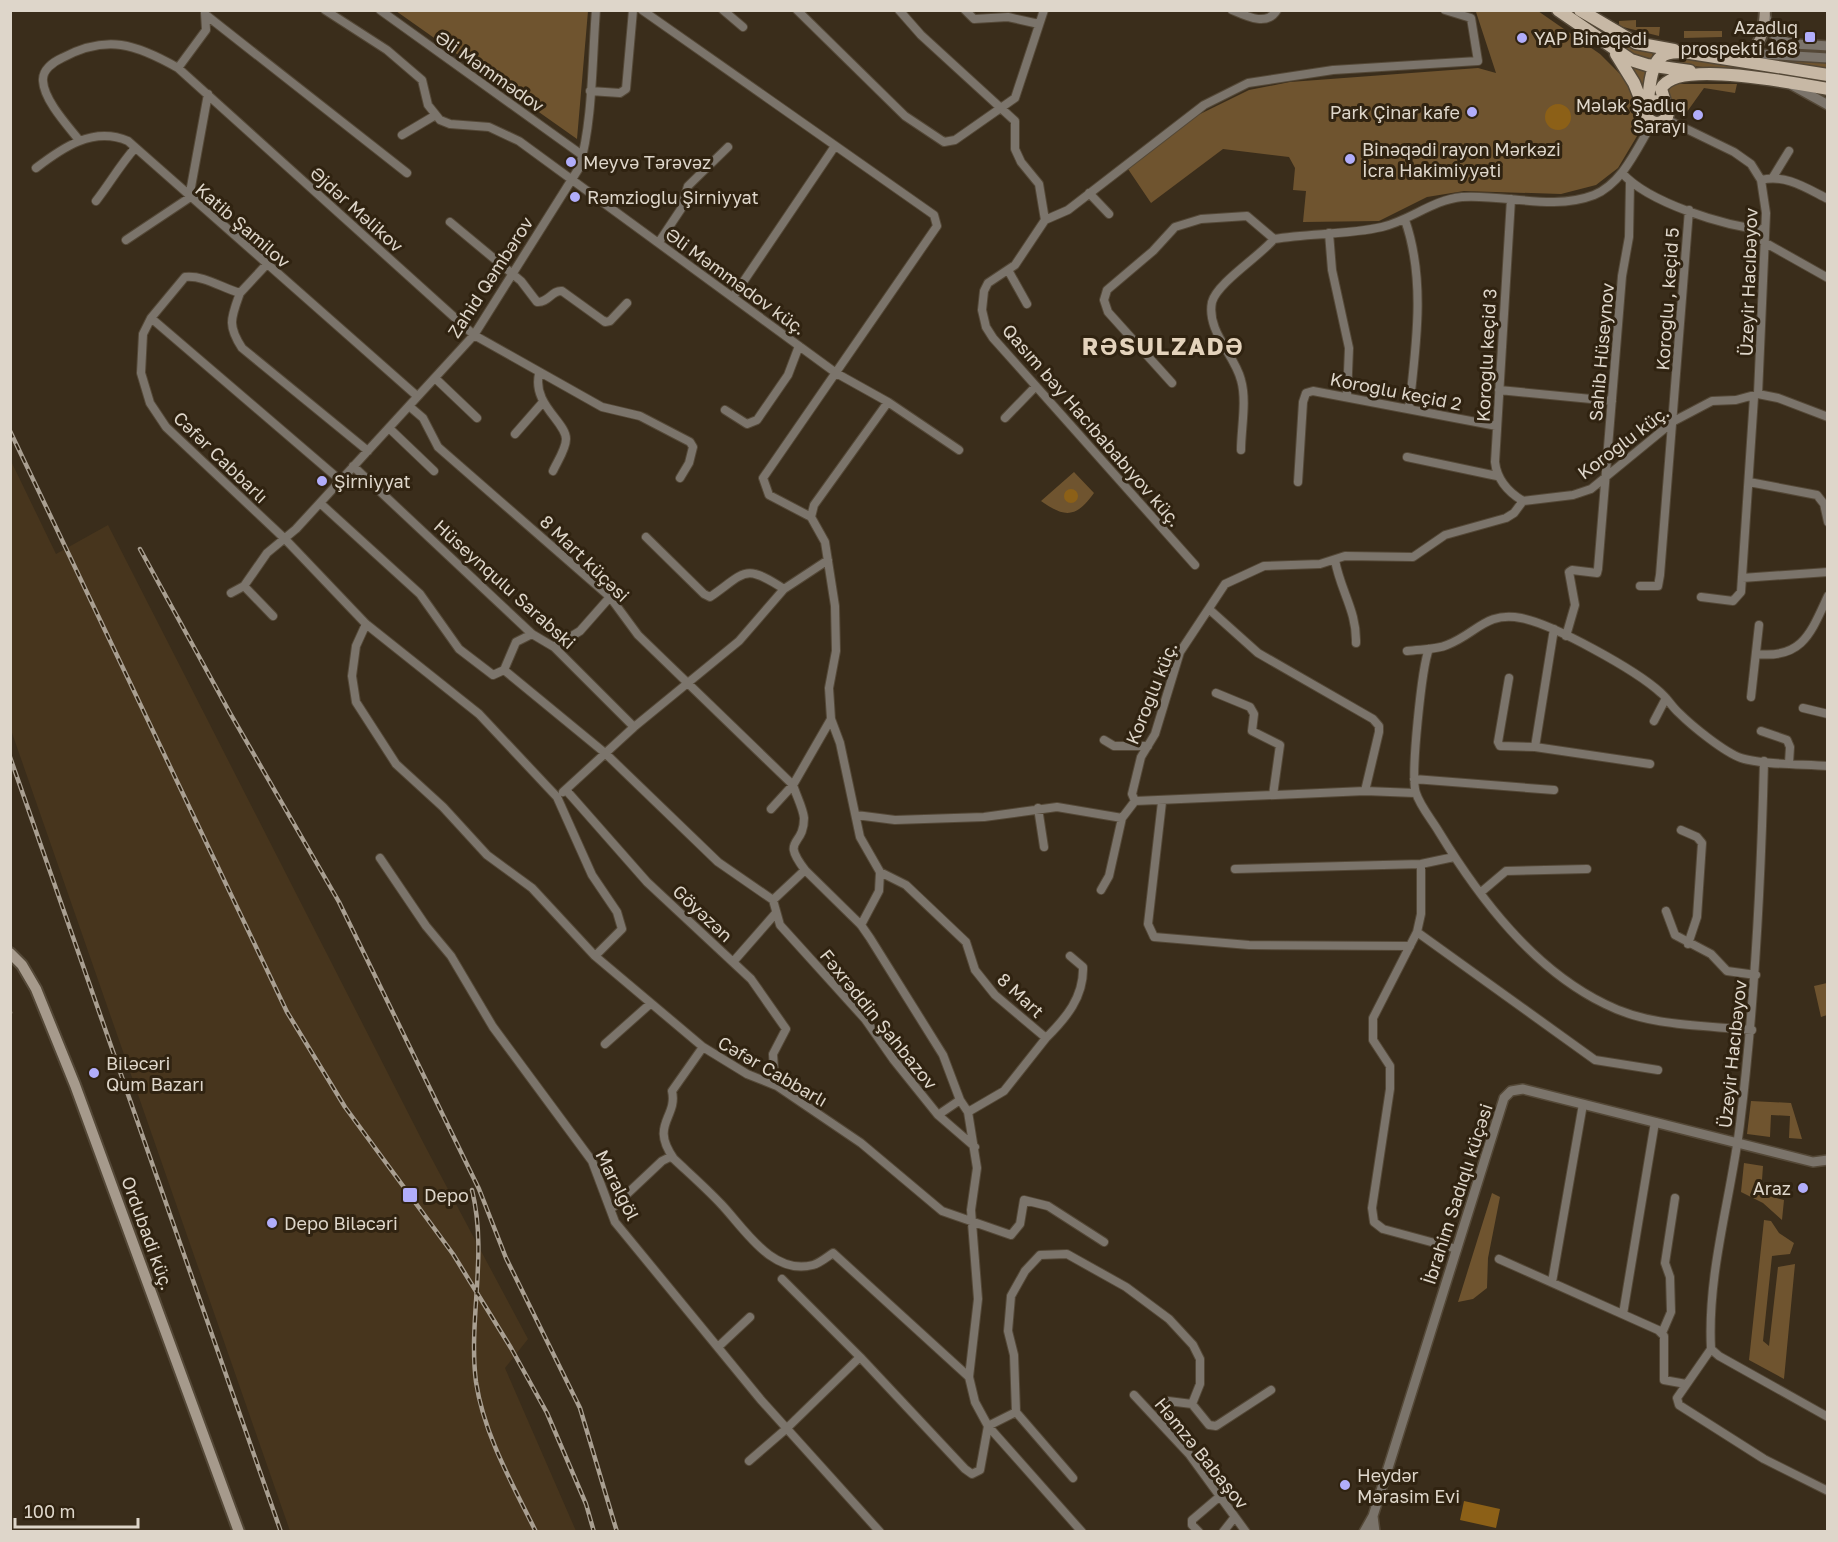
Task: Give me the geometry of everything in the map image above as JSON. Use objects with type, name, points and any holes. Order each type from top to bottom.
[{"type":"main road","points":[[1558,10],[1631,60],[1655,67],[1787,82],[1827,89]]},
{"type":"main road","points":[[1580,10],[1615,33],[1636,42],[1827,75]]},
{"type":"main road","points":[[1649,116],[1655,67],[1665,54],[1734,53],[1759,44],[1763,35],[1765,11]]},
{"type":"main road","points":[[1609,46],[1629,73],[1649,116],[1660,123],[1666,119],[1668,112],[1661,89],[1666,81],[1709,73]]},
{"type":"main road","points":[[1649,116],[1654,102],[1666,105]]},
{"type":"main road","name":"Ordubadi küç.","points":[[10,953],[22,965],[36,989],[75,1085],[239,1532]]},
{"type":"street","points":[[325,10],[387,50],[422,81],[428,105],[434,116],[402,135]]},
{"type":"street","name":"Əli Məmmədov","points":[[380,10],[582,156]]},
{"type":"street","name":"Zahid Qəmbərov","points":[[244,586],[267,553],[285,539],[320,503],[474,335],[572,178],[582,156],[596,10]]},
{"type":"street","points":[[590,91],[620,93],[626,89],[633,10]]},
{"type":"street","points":[[642,10],[934,215],[937,226],[763,478],[769,495],[812,517],[825,542],[835,617],[836,651],[829,688],[831,719],[840,743],[860,837],[880,872],[879,891],[861,925]]},
{"type":"street","points":[[723,10],[743,27]]},
{"type":"street","points":[[797,10],[905,116],[944,142],[955,140],[1015,98],[1044,10]]},
{"type":"street","points":[[899,10],[921,36],[1015,121],[1015,149],[1021,162],[1039,184],[1045,220],[1061,214],[1204,105],[1248,83],[1333,70],[1474,63],[1479,58],[1472,18],[1445,10]]},
{"type":"street","points":[[965,10],[974,19],[1008,17],[1039,24]]},
{"type":"street","points":[[1232,10],[1255,19],[1266,19],[1277,10]]},
{"type":"street","points":[[1765,11],[1770,33],[1780,40],[1827,46]]},
{"type":"street","points":[[178,68],[207,30],[205,13]]},
{"type":"street","points":[[205,13],[407,173]]},
{"type":"street","name":"Əjdər Məlikov","points":[[79,140],[55,109],[43,81],[46,69],[56,61],[85,45],[128,45],[178,68],[474,335],[508,352],[539,374],[602,407],[640,416],[690,441],[693,447],[689,464],[680,478]]},
{"type":"street","points":[[1734,53],[1827,58]]},
{"type":"street","points":[[1787,82],[1827,105]]},
{"type":"street","points":[[126,240],[189,198],[207,94]]},
{"type":"street","name":"Əli Məmmədov küç.","points":[[434,116],[450,124],[475,125],[502,132],[572,178],[836,373],[888,402],[959,450]]},
{"type":"street","points":[[1241,450],[1242,381],[1220,339],[1213,316],[1212,302],[1221,288],[1263,253],[1274,239],[1382,227],[1405,220],[1426,207],[1443,201],[1471,197],[1564,201],[1580,198],[1611,185],[1622,172],[1649,116]]},
{"type":"street","points":[[1666,119],[1734,152],[1751,164],[1761,180],[1773,177],[1788,179],[1827,199]]},
{"type":"street","name":"Katib Şamilov","points":[[36,168],[79,140],[117,136],[135,148],[189,198],[417,396]]},
{"type":"street","points":[[733,297],[835,146]]},
{"type":"street","points":[[659,242],[681,209],[688,186],[728,147]]},
{"type":"street","points":[[96,201],[113,179],[117,169],[135,148]]},
{"type":"street","points":[[1773,177],[1789,151]]},
{"type":"street","points":[[1622,172],[1630,182],[1689,210],[1733,226],[1765,230]]},
{"type":"street","name":"Üzeyir Hacıbəyov","points":[[1701,597],[1733,600],[1739,597],[1742,578],[1756,395],[1765,230],[1766,200],[1761,180]]},
{"type":"street","name":"Sahib Hüseynov","points":[[1566,636],[1575,605],[1569,572],[1572,570],[1597,573],[1598,569],[1622,276],[1629,237],[1630,182]]},
{"type":"street","points":[[1089,193],[1109,214]]},
{"type":"street","name":"Koroğlu keçid 3","points":[[1497,476],[1497,426],[1510,199]]},
{"type":"street","name":"Koroğlu , keçid 5","points":[[1640,586],[1658,586],[1674,421],[1689,210]]},
{"type":"street","points":[[1172,382],[1108,312],[1104,300],[1107,290],[1153,251],[1175,227],[1201,219],[1247,216],[1274,239]]},
{"type":"street","name":"Qasım bəy Hacıbababıyov küç.","points":[[1045,220],[1025,252],[1008,270],[988,284],[984,291],[982,310],[986,327],[1195,565]]},
{"type":"street","points":[[1405,220],[1417,263],[1416,347],[1409,409]]},
{"type":"street","points":[[450,222],[521,281],[537,302],[544,301],[557,291],[562,291],[604,322],[610,321],[627,303]]},
{"type":"street","points":[[1329,233],[1332,270],[1349,348],[1347,397]]},
{"type":"street","points":[[1764,242],[1827,278]]},
{"type":"street","points":[[266,265],[240,293],[231,319],[234,335],[242,348],[368,451]]},
{"type":"street","points":[[1008,270],[1027,304]]},
{"type":"street","name":"Cəfər Cabbarlı","points":[[240,293],[220,288],[197,276],[185,277],[151,318],[143,334],[141,373],[150,403],[166,427],[285,539],[366,624],[479,714],[557,796],[592,875],[617,912],[622,929],[595,957]]},
{"type":"street","points":[[151,318],[340,480]]},
{"type":"street","points":[[725,410],[747,424],[757,420],[788,375],[799,346]]},
{"type":"street","points":[[539,374],[538,380],[543,402],[565,435],[566,441],[553,471]]},
{"type":"street","points":[[435,378],[477,418]]},
{"type":"street","points":[[1005,418],[1036,386]]},
{"type":"street","points":[[1499,390],[1612,401]]},
{"type":"street","name":"Koroğlu keçid 2","points":[[1298,482],[1303,402],[1306,393],[1313,391],[1497,426]]},
{"type":"street","name":"Koroğlu küç.","points":[[1135,801],[1132,794],[1141,758],[1155,734],[1180,652],[1210,610],[1215,596],[1225,584],[1244,573],[1264,566],[1320,564],[1345,556],[1413,557],[1445,535],[1506,518],[1514,513],[1523,501],[1573,495],[1591,489],[1674,421],[1712,400],[1736,400],[1756,395],[1778,398],[1827,417]]},
{"type":"street","points":[[516,434],[543,402]]},
{"type":"street","points":[[812,517],[814,505],[888,402]]},
{"type":"street","name":"8 Mart küçəsi","points":[[409,406],[423,418],[438,447],[609,597],[638,634],[793,785],[804,818],[800,834],[793,846],[793,854],[806,870]]},
{"type":"street","points":[[389,428],[434,471]]},
{"type":"street","points":[[1407,457],[1497,476],[1514,495],[1523,501]]},
{"type":"street","name":"Hüseynqulu Sarabski","points":[[353,466],[532,634],[554,647],[634,727]]},
{"type":"street","points":[[1749,482],[1817,495],[1824,504],[1827,522]]},
{"type":"street","points":[[320,503],[420,594],[459,649],[493,675],[504,670],[516,642],[532,634]]},
{"type":"street","points":[[646,537],[704,594],[710,597],[747,572],[758,572],[784,589]]},
{"type":"street","points":[[557,796],[634,727],[740,641],[784,589],[828,560]]},
{"type":"street","points":[[1335,560],[1338,576],[1355,618],[1356,643]]},
{"type":"street","points":[[1742,578],[1827,572]]},
{"type":"street","points":[[231,593],[244,586],[273,616]]},
{"type":"street","points":[[1757,654],[1794,651],[1808,636],[1827,596]]},
{"type":"street","points":[[554,647],[580,631],[609,597]]},
{"type":"street","points":[[1210,610],[1258,653],[1373,719],[1379,732],[1365,791]]},
{"type":"street","points":[[1407,651],[1445,646],[1468,636],[1479,624],[1494,618],[1520,618],[1554,629],[1630,672],[1666,698],[1680,715],[1732,754],[1749,760],[1827,766]]},
{"type":"street","name":"Cəfər Cabbarlı","points":[[366,624],[356,646],[352,676],[357,702],[396,764],[443,807],[487,855],[532,888],[595,957],[650,1004],[703,1047],[747,1074],[777,1086],[861,1143],[942,1210],[1011,1235],[1020,1224],[1024,1200],[1048,1206],[1104,1242]]},
{"type":"street","points":[[1751,697],[1759,625]]},
{"type":"street","points":[[1535,747],[1554,629]]},
{"type":"street","points":[[1429,649],[1414,779],[1415,793],[1454,857],[1504,924],[1532,952],[1567,980],[1604,1004],[1654,1022],[1752,1030]]},
{"type":"street","points":[[504,670],[605,753],[718,862],[773,900],[806,870],[861,925],[943,1055],[960,1100],[968,1112],[977,1168],[972,1220],[978,1299],[969,1377],[975,1402],[988,1426],[1082,1532]]},
{"type":"street","points":[[1509,678],[1498,744],[1535,747],[1650,764]]},
{"type":"street","points":[[1216,693],[1250,707],[1254,714],[1252,731],[1280,745],[1273,795]]},
{"type":"street","points":[[1654,721],[1666,698]]},
{"type":"street","points":[[1803,708],[1827,714]]},
{"type":"street","points":[[771,809],[793,785],[831,719]]},
{"type":"street","points":[[1761,731],[1786,740],[1790,747],[1789,763]]},
{"type":"street","points":[[1104,740],[1114,746],[1148,746]]},
{"type":"street","name":"Üzeyir Hacıbəyov","points":[[1711,1349],[1710,1328],[1719,1240],[1738,1143],[1752,1030],[1764,761]]},
{"type":"street","points":[[1414,779],[1554,790]]},
{"type":"street","name":"Göyəzən","points":[[566,790],[647,882],[751,979],[786,1029],[773,1054],[774,1069]]},
{"type":"street","points":[[1101,890],[1109,876],[1122,818],[1135,801],[1162,802],[1365,791],[1415,793]]},
{"type":"street","points":[[1162,802],[1148,924],[1154,937],[1249,945],[1410,946]]},
{"type":"street","points":[[856,815],[894,820],[984,817],[1057,807],[1122,818]]},
{"type":"street","points":[[1038,808],[1044,847]]},
{"type":"street","points":[[1681,830],[1696,837],[1702,843],[1697,917],[1688,944]]},
{"type":"street","points":[[1235,869],[1421,864],[1454,857]]},
{"type":"street","name":"Maralgöl","points":[[380,858],[426,926],[451,956],[493,1027],[592,1161],[615,1222],[786,1429],[880,1532]]},
{"type":"street","points":[[1421,864],[1421,914],[1417,932],[1373,1018],[1372,1040],[1390,1066],[1390,1089],[1372,1208],[1374,1222],[1383,1229],[1456,1249]]},
{"type":"street","points":[[1480,893],[1506,871],[1587,869]]},
{"type":"street","name":"8 Mart","points":[[880,872],[906,885],[966,942],[975,970],[995,995],[1046,1038],[1004,1091],[968,1112]]},
{"type":"street","name":"Fəxrəddin Şahbazov","points":[[773,900],[775,914],[780,925],[865,1019],[893,1059],[938,1115],[975,1147]]},
{"type":"street","points":[[1666,911],[1675,936],[1712,954],[1727,971],[1756,975]]},
{"type":"street","points":[[733,962],[775,914]]},
{"type":"street","points":[[1417,932],[1595,1060],[1658,1070]]},
{"type":"street","points":[[1046,1038],[1066,1018],[1084,985],[1083,967],[1070,956]]},
{"type":"street","points":[[605,1044],[650,1004]]},
{"type":"street","points":[[703,1047],[672,1091],[673,1100],[663,1126],[665,1146],[674,1159],[722,1205],[754,1244],[781,1260],[797,1266],[814,1265],[833,1253],[969,1377]]},
{"type":"street","name":"İbrahim Sadıqlı küçəsi","points":[[1373,1516],[1504,1098],[1512,1091],[1523,1089],[1813,1162],[1827,1160]]},
{"type":"street","points":[[938,1115],[960,1100]]},
{"type":"street","points":[[1552,1282],[1583,1104]]},
{"type":"street","points":[[1623,1314],[1655,1122]]},
{"type":"street","points":[[611,1209],[662,1161],[670,1157],[674,1159]]},
{"type":"street","points":[[1675,1198],[1665,1263],[1670,1277],[1671,1312],[1662,1333],[1664,1380],[1686,1384]]},
{"type":"street","points":[[1073,1478],[1016,1412],[1014,1355],[1008,1331],[1011,1296],[1025,1271],[1040,1255],[1067,1254],[1126,1287],[1169,1319],[1193,1345],[1200,1359],[1200,1384],[1192,1404]]},
{"type":"street","points":[[1499,1259],[1662,1333]]},
{"type":"street","points":[[782,1279],[972,1474],[980,1470],[988,1426]]},
{"type":"street","points":[[718,1347],[750,1317]]},
{"type":"street","points":[[1827,1417],[1719,1356],[1711,1349],[1677,1398],[1679,1405],[1764,1459],[1827,1491]]},
{"type":"street","points":[[750,1461],[860,1357]]},
{"type":"street","points":[[1168,1401],[1192,1404],[1209,1425],[1216,1426],[1271,1390]]},
{"type":"street","name":"Həmzə Babaşov","points":[[1134,1395],[1189,1454],[1246,1532]]},
{"type":"street","points":[[988,1426],[1016,1412]]},
{"type":"street","points":[[1199,1532],[1192,1525],[1192,1520],[1219,1497]]},
{"type":"street","points":[[1364,1532],[1373,1516]]},
{"type":"street","points":[[1373,1516],[1375,1532]]},
{"type":"street","points":[[1223,1532],[1234,1518]]},
{"type":"shaded area","points":[[396,11],[588,11],[577,139]]},
{"type":"shaded area","points":[[1467,11],[1538,11],[1600,54],[1624,78],[1642,115],[1643,126],[1618,168],[1596,185],[1561,194],[1464,191],[1427,197],[1379,221],[1303,222],[1306,191],[1293,190],[1295,168],[1289,157],[1223,149],[1151,203],[1128,169],[1196,116],[1249,90],[1290,82],[1478,68],[1496,73],[1476,12]]},
{"type":"shaded area","points":[[1636,20],[1636,27],[1660,27],[1659,36],[1619,26],[1619,21]]},
{"type":"shaded area","points":[[1684,31],[1722,31],[1722,37],[1684,38]]},
{"type":"shaded area","points":[[1601,34],[1653,53],[1651,62],[1630,55]]},
{"type":"shaded area","points":[[1683,57],[1795,76],[1682,65],[1680,59]]},
{"type":"shaded area","points":[[1782,57],[1827,63],[1827,71],[1751,59]]},
{"type":"shaded area","points":[[1627,64],[1647,72],[1645,95]]},
{"type":"shaded area","points":[[1672,84],[1737,84],[1735,93],[1704,88],[1684,116],[1667,101],[1666,89]]},
{"type":"shaded area","points":[[1558,104],[1567,108],[1571,117],[1567,126],[1558,130],[1549,126],[1545,117],[1549,108]]},
{"type":"shaded area","points":[[10,459],[56,554],[108,525],[425,1146],[528,1339],[505,1368],[576,1531],[290,1531],[11,730]]},
{"type":"shaded area","points":[[1074,472],[1094,493],[1082,507],[1070,513],[1064,513],[1041,501]]},
{"type":"shaded area","points":[[1068,489],[1074,489],[1078,496],[1074,503],[1068,503],[1064,499],[1064,493]]},
{"type":"shaded area","points":[[1827,983],[1827,1015],[1821,1017],[1814,986]]},
{"type":"shaded area","points":[[1751,1101],[1791,1103],[1802,1139],[1789,1138],[1790,1116],[1771,1115],[1770,1137],[1747,1134]]},
{"type":"shaded area","points":[[1744,1163],[1763,1166],[1761,1194],[1784,1200],[1782,1220],[1763,1203],[1741,1192]]},
{"type":"shaded area","points":[[1492,1193],[1500,1197],[1488,1258],[1487,1288],[1473,1299],[1458,1302]]},
{"type":"shaded area","points":[[1764,1220],[1771,1221],[1779,1233],[1794,1243],[1790,1254],[1772,1256],[1763,1341],[1769,1346],[1778,1267],[1795,1264],[1784,1379],[1749,1360]]},
{"type":"shaded area","points":[[1464,1501],[1500,1509],[1496,1528],[1460,1520]]},
{"type":"railway","points":[[10,431],[287,1012],[345,1107],[453,1254],[511,1348],[547,1413],[586,1504],[594,1532]]},
{"type":"railway","points":[[140,549],[230,713],[339,902],[479,1189],[506,1258],[580,1408],[617,1532]]},
{"type":"railway","points":[[10,757],[281,1532]]},
{"type":"railway","points":[[472,1190],[478,1238],[474,1334],[476,1382],[492,1440],[536,1532]]},
{"type":"place","name":"Azadlıq prospekti 168","points":[[1810,37]]},
{"type":"place","name":"YAP Binəqədi","points":[[1522,38]]},
{"type":"place","name":"Park Çinar kafe","points":[[1472,112]]},
{"type":"place","name":"Mələk Şadlıq Sarayı","points":[[1698,115]]},
{"type":"place","name":"Binəqədi rayon Mərkəzi İcra Hakimiyyəti","points":[[1350,159]]},
{"type":"place","name":"Meyvə Tərəvəz","points":[[571,162]]},
{"type":"place","name":"Rəmzioğlu Şirniyyat","points":[[575,197]]},
{"type":"place","name":"Şirniyyat","points":[[322,481]]},
{"type":"place","name":"Biləcəri Qum Bazarı","points":[[94,1073]]},
{"type":"place","name":"Araz","points":[[1803,1188]]},
{"type":"place","name":"Depo","points":[[410,1195]]},
{"type":"place","name":"Depo Biləcəri","points":[[272,1223]]},
{"type":"place","name":"Heydər Mərasim Evi","points":[[1345,1485]]},
{"type":"district","name":"RƏSULZADƏ","points":[[1163,345]]}]
